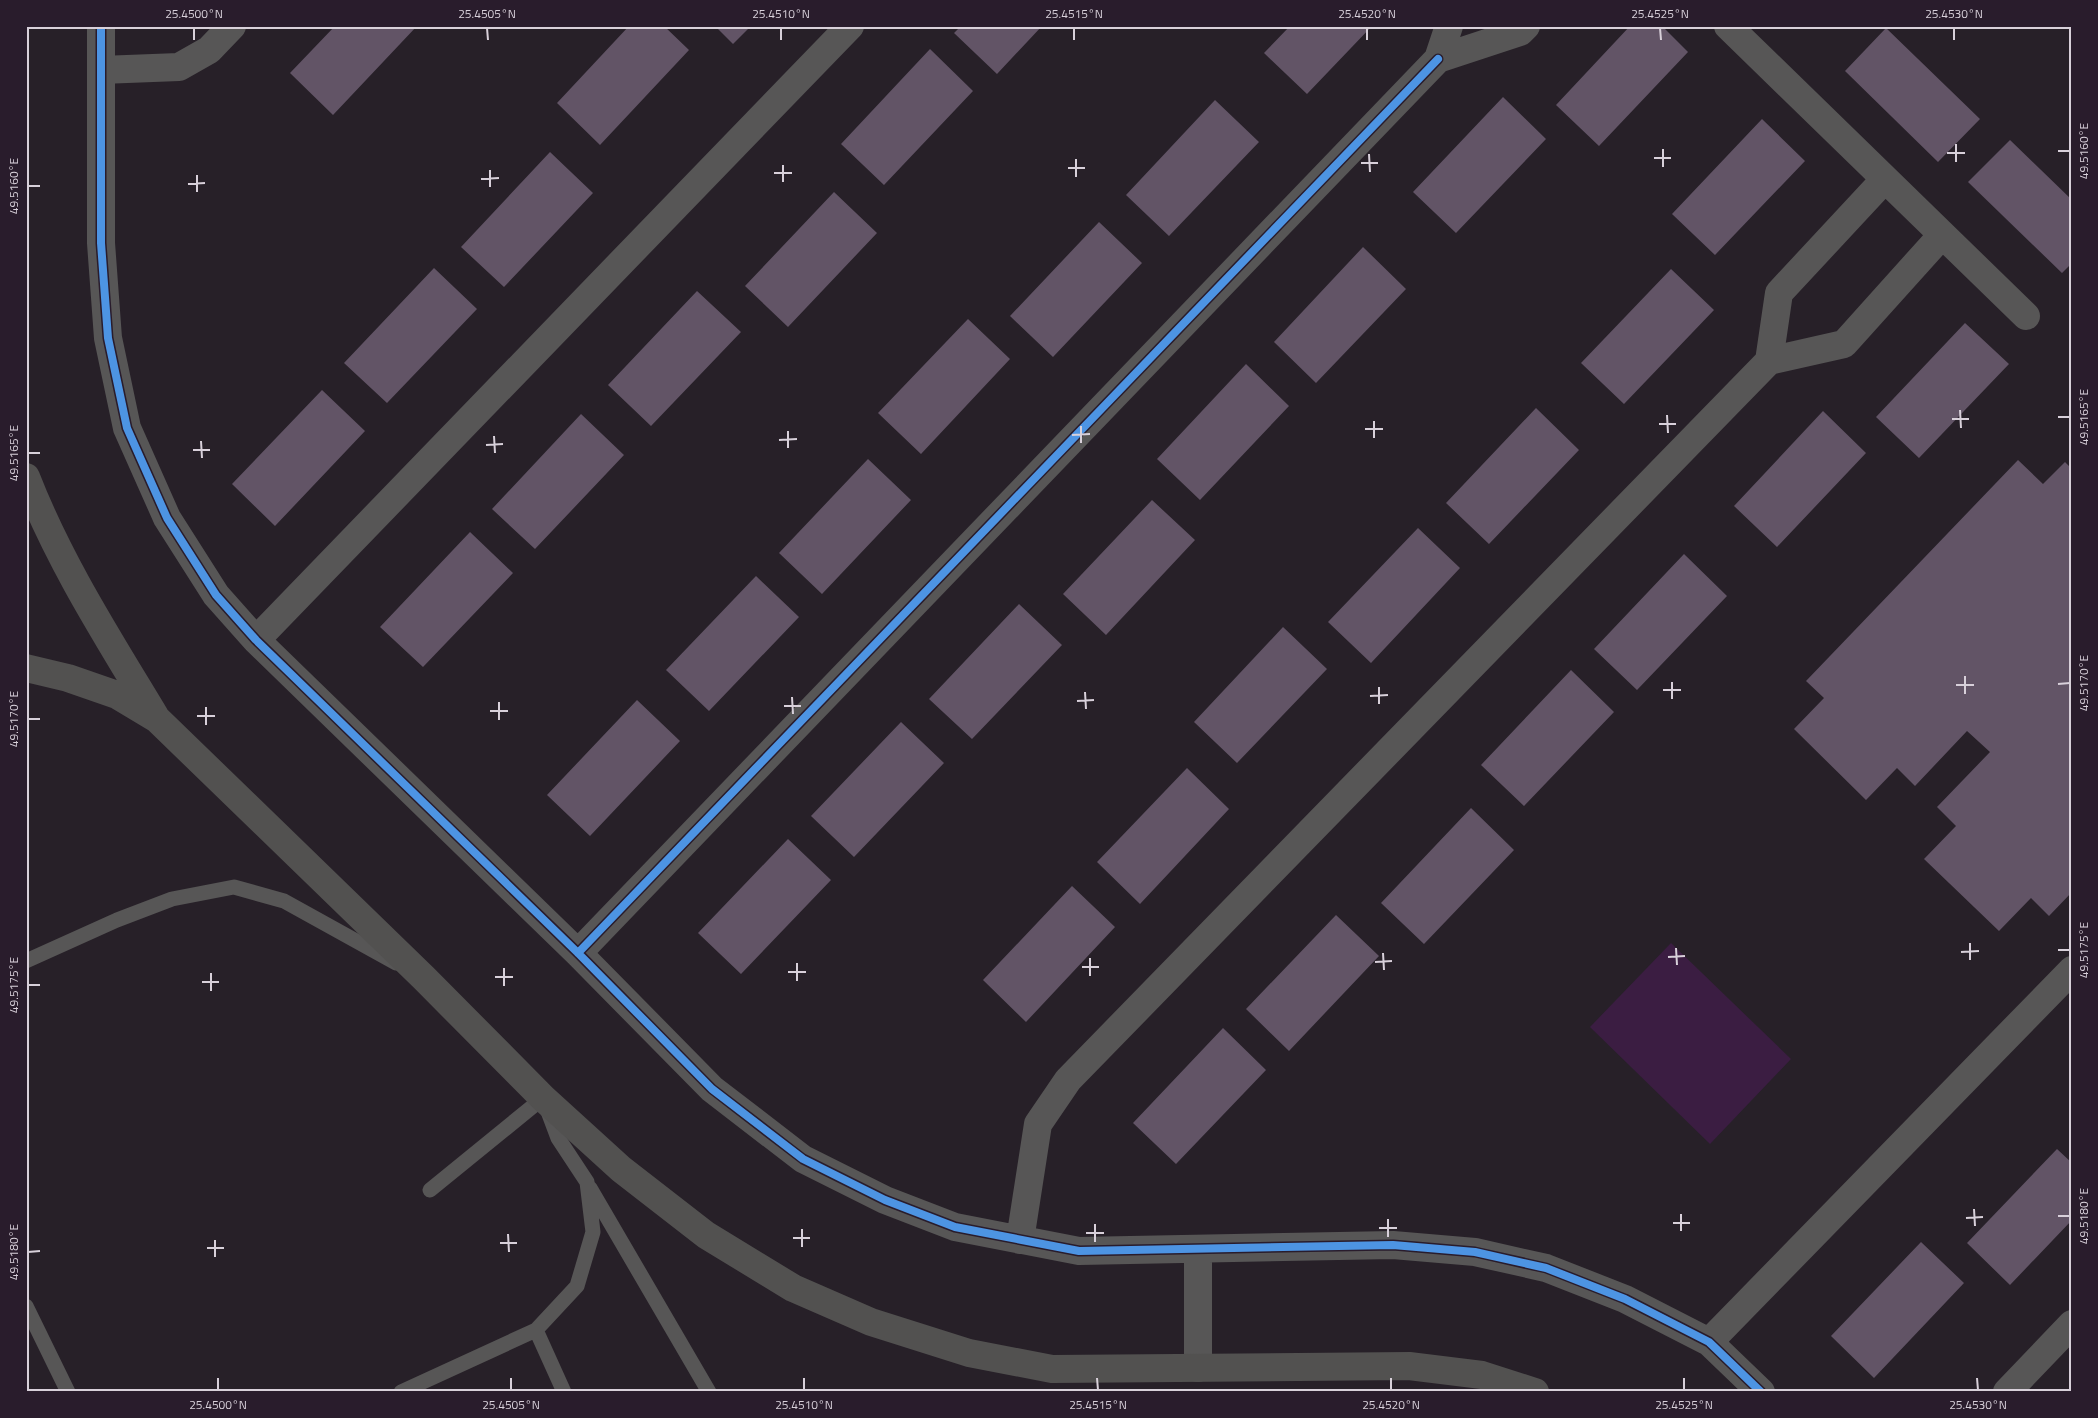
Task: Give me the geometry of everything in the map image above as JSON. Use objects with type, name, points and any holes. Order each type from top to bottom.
[{"type":"main road","points":[[26,477],[41,515],[80,590],[157,720]]},
{"type":"main road","points":[[26,668],[68,678],[117,695],[157,720],[424,978],[543,1098],[621,1169],[706,1236],[793,1288],[871,1322],[968,1353],[1052,1369],[1409,1366],[1482,1375],[1535,1392]]},
{"type":"street","points":[[101,26],[101,243],[108,338],[127,428],[167,518],[216,595],[256,640],[578,953],[712,1089],[803,1159],[885,1200],[955,1227],[1079,1251],[1393,1245],[1475,1252],[1546,1268],[1625,1299],[1709,1342],[1761,1392]]},
{"type":"street","points":[[101,70],[180,67],[209,50],[232,26]]},
{"type":"street","points":[[256,640],[850,26]]},
{"type":"street","points":[[578,953],[1438,59],[1449,26]]},
{"type":"street","points":[[1438,59],[1520,32],[1526,26]]},
{"type":"street","points":[[1728,26],[2026,316]]},
{"type":"street","points":[[1769,361],[1780,293],[1885,179]]},
{"type":"street","points":[[1020,1240],[1038,1124],[1068,1080],[1769,361],[1844,344],[1942,234]]},
{"type":"street","points":[[1709,1342],[2072,970]]},
{"type":"street","points":[[1198,1249],[1198,1368]]},
{"type":"street","points":[[2007,1392],[2072,1324]]},
{"type":"lane","points":[[26,961],[117,920],[172,899],[234,887],[284,902],[424,978]]},
{"type":"lane","points":[[430,1190],[543,1098],[558,1138],[587,1182],[709,1392]]},
{"type":"lane","points":[[401,1392],[536,1330],[577,1286],[593,1232],[587,1182]]},
{"type":"lane","points":[[26,1306],[68,1392]]},
{"type":"lane","points":[[536,1330],[564,1392]]},
{"type":"shaded area","points":[[1671,943],[1791,1059],[1710,1144],[1590,1027]]},
{"type":"building","points":[[335,26],[417,26],[333,115],[290,73]]},
{"type":"building","points":[[629,26],[664,26],[689,50],[600,145],[557,103]]},
{"type":"building","points":[[715,26],[751,26],[733,44]]},
{"type":"building","points":[[961,26],[1042,26],[997,74],[954,33]]},
{"type":"building","points":[[1290,26],[1372,26],[1307,94],[1264,53]]},
{"type":"building","points":[[1630,26],[1662,26],[1688,52],[1599,146],[1556,105]]},
{"type":"building","points":[[1886,28],[1980,119],[1938,162],[1845,71]]},
{"type":"building","points":[[930,49],[973,91],[884,185],[841,144]]},
{"type":"building","points":[[1503,97],[1546,139],[1456,233],[1413,192]]},
{"type":"building","points":[[1215,100],[1259,142],[1169,236],[1126,195]]},
{"type":"building","points":[[1762,119],[1805,161],[1715,255],[1672,214]]},
{"type":"building","points":[[2010,140],[2072,200],[2072,263],[2062,273],[1968,182]]},
{"type":"building","points":[[550,152],[593,193],[504,287],[461,247]]},
{"type":"building","points":[[834,192],[877,233],[788,327],[745,286]]},
{"type":"building","points":[[1099,222],[1142,263],[1053,357],[1010,316]]},
{"type":"building","points":[[1363,247],[1406,289],[1316,383],[1274,342]]},
{"type":"building","points":[[434,268],[477,309],[387,403],[344,363]]},
{"type":"building","points":[[1671,269],[1714,310],[1624,404],[1581,363]]},
{"type":"building","points":[[697,291],[741,332],[651,426],[608,385]]},
{"type":"building","points":[[968,319],[1010,359],[921,454],[878,413]]},
{"type":"building","points":[[1965,323],[2009,364],[1919,458],[1876,417]]},
{"type":"building","points":[[1246,364],[1289,406],[1200,500],[1157,459]]},
{"type":"building","points":[[322,390],[365,431],[275,526],[232,484]]},
{"type":"building","points":[[1536,408],[1579,450],[1489,544],[1446,503]]},
{"type":"building","points":[[1823,411],[1866,453],[1777,547],[1734,506]]},
{"type":"building","points":[[581,414],[624,455],[535,549],[492,509]]},
{"type":"building","points":[[868,459],[911,500],[822,594],[779,553]]},
{"type":"building","points":[[2018,460],[2043,484],[2065,462],[2072,469],[2072,892],[2049,916],[2031,898],[1999,931],[1924,859],[1956,826],[1937,807],[1990,752],[1967,731],[1915,786],[1897,768],[1866,800],[1794,729],[1824,698],[1806,681]]},
{"type":"building","points":[[1152,500],[1195,540],[1106,635],[1063,594]]},
{"type":"building","points":[[1418,528],[1460,568],[1371,663],[1328,622]]},
{"type":"building","points":[[470,532],[513,573],[423,667],[380,627]]},
{"type":"building","points":[[1684,554],[1727,596],[1637,690],[1594,649]]},
{"type":"building","points":[[756,576],[799,617],[709,711],[666,670]]},
{"type":"building","points":[[1019,604],[1062,645],[972,739],[929,699]]},
{"type":"building","points":[[1283,627],[1327,669],[1237,763],[1194,722]]},
{"type":"building","points":[[1571,670],[1614,712],[1524,806],[1481,765]]},
{"type":"building","points":[[637,700],[680,741],[590,836],[547,795]]},
{"type":"building","points":[[901,722],[944,763],[854,857],[811,816]]},
{"type":"building","points":[[1187,768],[1229,809],[1140,904],[1097,862]]},
{"type":"building","points":[[1471,808],[1514,850],[1424,944],[1381,903]]},
{"type":"building","points":[[788,839],[831,880],[741,974],[698,933]]},
{"type":"building","points":[[1072,886],[1115,927],[1026,1022],[983,980]]},
{"type":"building","points":[[1336,915],[1379,956],[1289,1051],[1246,1009]]},
{"type":"building","points":[[1223,1028],[1266,1070],[1176,1164],[1133,1123]]},
{"type":"building","points":[[2057,1149],[2072,1163],[2072,1220],[2010,1285],[1967,1243]]},
{"type":"building","points":[[1921,1242],[1964,1283],[1874,1378],[1831,1336]]},
{"type":"cycle path","points":[[101,26],[101,243],[108,338],[127,428],[167,518],[216,595],[256,640],[578,953],[712,1089],[803,1159],[885,1200],[955,1227],[1079,1251],[1393,1245],[1475,1252],[1546,1268],[1625,1299],[1709,1342],[1761,1392]]},
{"type":"cycle path","points":[[578,953],[1438,59]]}]
